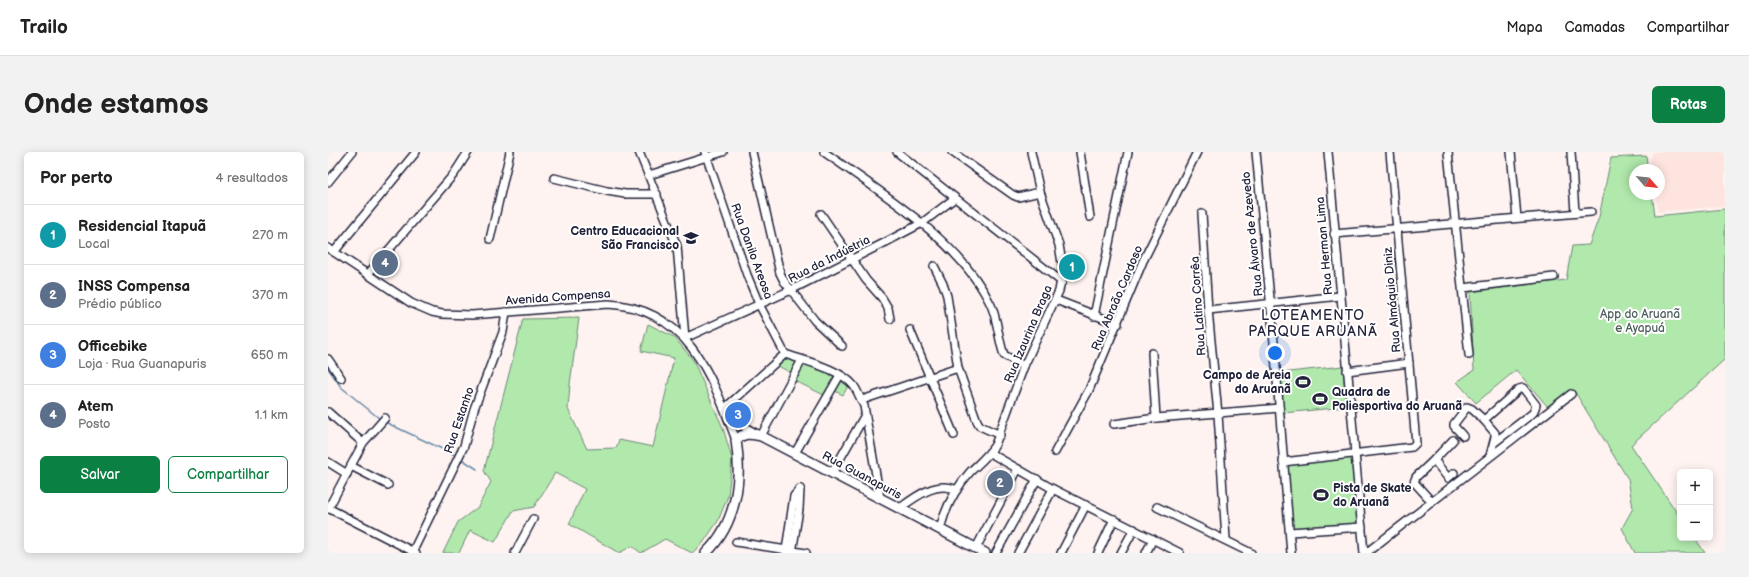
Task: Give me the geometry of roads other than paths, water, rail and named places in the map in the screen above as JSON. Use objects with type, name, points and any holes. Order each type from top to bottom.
[{"type":"main road","points":[[736,440],[746,433],[761,436]]},
{"type":"main road","name":"Rua Guanapuris","points":[[761,436],[985,553]]},
{"type":"main road","name":"Avenida Compensa","points":[[706,553],[718,539],[726,525],[737,493],[739,465],[736,440]]},
{"type":"street","points":[[328,182],[352,152]]},
{"type":"street","points":[[331,250],[416,152]]},
{"type":"street","points":[[368,274],[454,174],[468,152]]},
{"type":"street","points":[[490,239],[510,152]]},
{"type":"street","points":[[639,152],[657,194],[678,251],[685,338]]},
{"type":"street","points":[[649,175],[706,155],[723,152]]},
{"type":"street","points":[[752,152],[777,264],[784,281],[815,321],[842,346]]},
{"type":"street","points":[[824,152],[922,223],[963,263],[984,293],[996,318],[1004,355],[1024,366]]},
{"type":"street","points":[[897,152],[1062,282]]},
{"type":"street","points":[[952,152],[1013,196],[1040,192]]},
{"type":"street","name":"Rua Izaurina Braga","points":[[940,529],[945,513],[957,490],[969,474],[990,453],[1000,435],[1024,366],[1056,300],[1062,282],[1064,269],[1062,257],[1040,192],[1031,152]]},
{"type":"street","points":[[1080,152],[1090,217]]},
{"type":"street","points":[[1094,316],[1128,152]]},
{"type":"street","name":"Rua Abraão Cardoso","points":[[1055,452],[1089,390],[1118,324],[1143,261],[1197,152]]},
{"type":"street","name":"Rua Álvaro de Azevedo","points":[[1256,152],[1291,553]]},
{"type":"street","name":"Rua Herman Lima","points":[[1328,152],[1334,234],[1365,553]]},
{"type":"street","name":"Rua Almáquio Diniz","points":[[1356,455],[1415,446],[1416,443],[1390,152]]},
{"type":"street","points":[[1448,152],[1469,355]]},
{"type":"street","points":[[1511,152],[1517,218]]},
{"type":"street","points":[[1571,152],[1575,213]]},
{"type":"street","name":"Rua Danilo Areosa","points":[[706,155],[747,275],[785,354]]},
{"type":"street","points":[[554,178],[625,194],[657,194]]},
{"type":"street","name":"Rua da Indústria","points":[[685,338],[791,290],[922,223],[955,198]]},
{"type":"street","points":[[1334,234],[1591,212]]},
{"type":"street","points":[[821,214],[851,259],[882,298],[888,308],[890,319]]},
{"type":"street","name":"Rua Latino Corrêa","points":[[1202,214],[1208,310],[1218,414],[1226,539]]},
{"type":"street","name":"Avenida Compensa","points":[[331,250],[411,303],[432,312],[456,316],[619,305],[642,310],[651,314],[685,338],[704,364],[736,440]]},
{"type":"street","points":[[934,266],[947,296],[958,368],[978,424],[1000,435]]},
{"type":"street","points":[[1463,288],[1554,277]]},
{"type":"street","points":[[1208,310],[1340,296]]},
{"type":"street","points":[[1056,300],[1094,316],[1118,324]]},
{"type":"street","name":"Rua Estanho","points":[[414,552],[464,446],[474,409],[503,332],[506,312]]},
{"type":"street","points":[[910,330],[928,377],[954,435]]},
{"type":"street","points":[[1152,353],[1156,418]]},
{"type":"street","points":[[724,409],[785,354],[840,374],[854,386],[862,400],[880,498]]},
{"type":"street","points":[[328,359],[340,378]]},
{"type":"street","points":[[761,436],[802,360]]},
{"type":"street","points":[[1347,371],[1409,363]]},
{"type":"street","points":[[862,400],[958,368]]},
{"type":"street","points":[[795,453],[840,374]]},
{"type":"street","points":[[1484,420],[1521,388],[1525,390],[1536,405],[1533,413],[1495,442]]},
{"type":"street","points":[[1365,553],[1571,394]]},
{"type":"street","points":[[1463,436],[1454,424],[1467,407],[1472,409],[1484,420],[1495,433],[1495,442],[1490,456]]},
{"type":"street","points":[[1114,424],[1156,418],[1279,408]]},
{"type":"street","points":[[328,412],[363,444]]},
{"type":"street","points":[[832,473],[865,415]]},
{"type":"street","points":[[385,418],[363,444],[328,509],[414,552]]},
{"type":"street","name":"Rua Guanapuris","points":[[728,418],[761,436]]},
{"type":"street","points":[[1432,502],[1414,482],[1416,477],[1453,440]]},
{"type":"street","points":[[990,453],[1053,489],[1180,553]]},
{"type":"street","points":[[1283,462],[1356,455]]},
{"type":"street","points":[[1434,460],[1448,478],[1454,473]]},
{"type":"street","points":[[328,462],[347,474]]},
{"type":"street","points":[[351,466],[388,485]]},
{"type":"street","points":[[976,548],[1018,469]]},
{"type":"street","points":[[996,553],[1037,479]]},
{"type":"street","points":[[900,508],[915,497],[933,489],[949,488],[957,490]]},
{"type":"street","points":[[800,489],[800,497],[789,552],[794,496],[800,489]]},
{"type":"street","points":[[1018,553],[1053,489]]},
{"type":"street","points":[[1061,553],[1086,505]]},
{"type":"street","points":[[1157,507],[1226,539],[1252,553]]},
{"type":"street","points":[[517,552],[533,519]]},
{"type":"street","points":[[1098,553],[1114,519]]},
{"type":"street","points":[[1290,532],[1362,528]]},
{"type":"street","points":[[1121,553],[1134,529]]},
{"type":"street","points":[[1146,553],[1153,539]]},
{"type":"street","points":[[736,542],[789,552],[806,553]]},
{"type":"waterway","points":[[328,368],[341,387],[380,419]]},
{"type":"waterway","points":[[385,422],[457,456]]},
{"type":"waterway","points":[[460,458],[477,469]]},
{"type":"place","name":"Centro Educacional São Francisco","points":[[691,238]]},
{"type":"place","name":"Atem","points":[[385,263]]},
{"type":"place","name":"Residencial Itapuã","points":[[1072,267]]},
{"type":"place","name":"Campo de Areia do Aruanã","points":[[1303,382]]},
{"type":"place","name":"Quadra de Poliesportiva do Aruanã","points":[[1320,399]]},
{"type":"place","name":"Officebike","points":[[738,415]]},
{"type":"place","name":"INSS Compensa","points":[[1000,483]]},
{"type":"place","name":"Pista de Skate do Aruanã","points":[[1321,495]]},
{"type":"district","name":"LOTEAMENTO PARQUE ARUANÃ","points":[[1313,324]]},
{"type":"park label","name":"App do Aruanã e Ayapuá","points":[[1640,321]]}]
